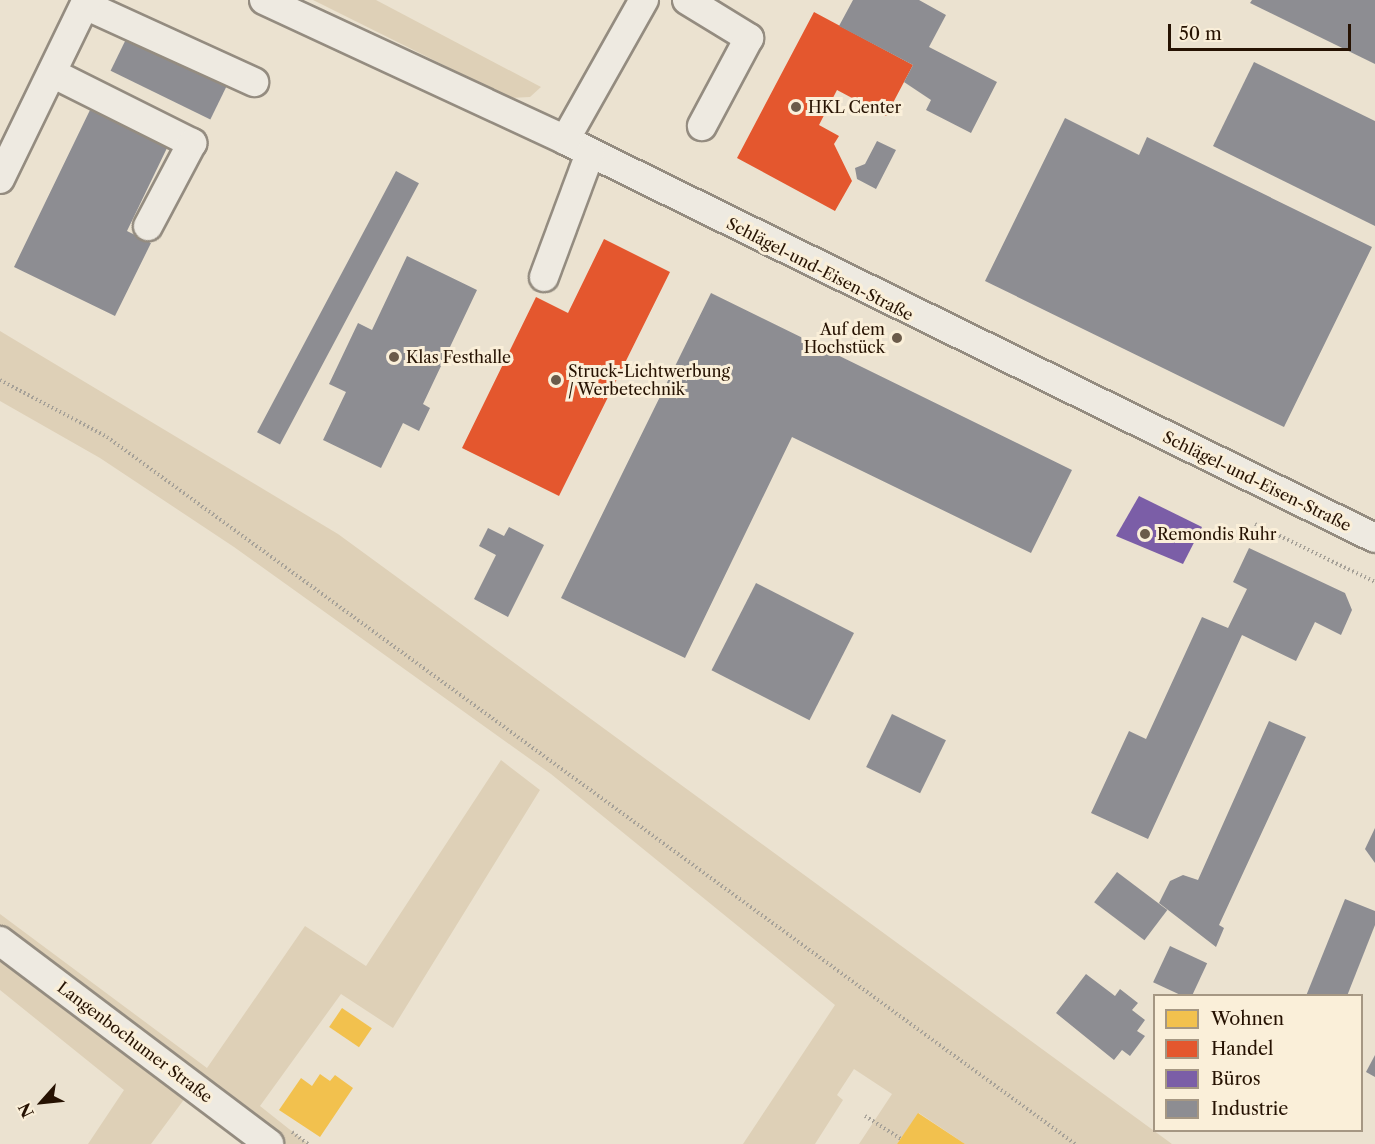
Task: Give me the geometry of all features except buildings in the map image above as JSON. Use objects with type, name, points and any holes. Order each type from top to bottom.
[{"type":"street","name":"Schlägel-und-Eisen-Straße","points":[[264,0],[565,140],[1375,538]]},
{"type":"street","points":[[565,140],[644,0]]},
{"type":"street","points":[[687,0],[749,38],[702,126]]},
{"type":"street","points":[[0,179],[86,2],[254,82]]},
{"type":"street","points":[[52,73],[192,142],[148,226]]},
{"type":"street","points":[[544,277],[590,153]]},
{"type":"street","name":"Langenbochumer Straße","points":[[0,941],[268,1144]]},
{"type":"path","points":[[0,380],[108,437],[1075,1144]]},
{"type":"path","points":[[1255,524],[1375,582]]},
{"type":"path","points":[[865,1116],[901,1139]]},
{"type":"shaded area","points":[[313,0],[376,0],[541,87],[530,97],[510,98]]},
{"type":"shaded area","points":[[0,331],[338,534],[1172,1144],[965,1144],[919,1113],[897,1144],[859,1144],[892,1094],[854,1069],[837,1095],[843,1100],[815,1144],[743,1144],[835,1005],[551,774],[234,547],[100,458],[0,401]]},
{"type":"shaded area","points":[[501,760],[540,790],[393,1028],[341,994],[260,1106],[308,1144],[269,1144],[194,1086],[151,1144],[88,1144],[124,1090],[0,990],[0,914],[207,1068],[305,926],[366,966]]},
{"type":"place","name":"HKL Center","points":[[796,107]]},
{"type":"place","name":"Auf dem Hochstück","points":[[897,338]]},
{"type":"place","name":"Klas Festhalle","points":[[394,357]]},
{"type":"place","name":"Struck-Lichtwerbung / Werbetechnik","points":[[556,380]]},
{"type":"place","name":"Remondis Ruhr","points":[[1145,534]]}]
